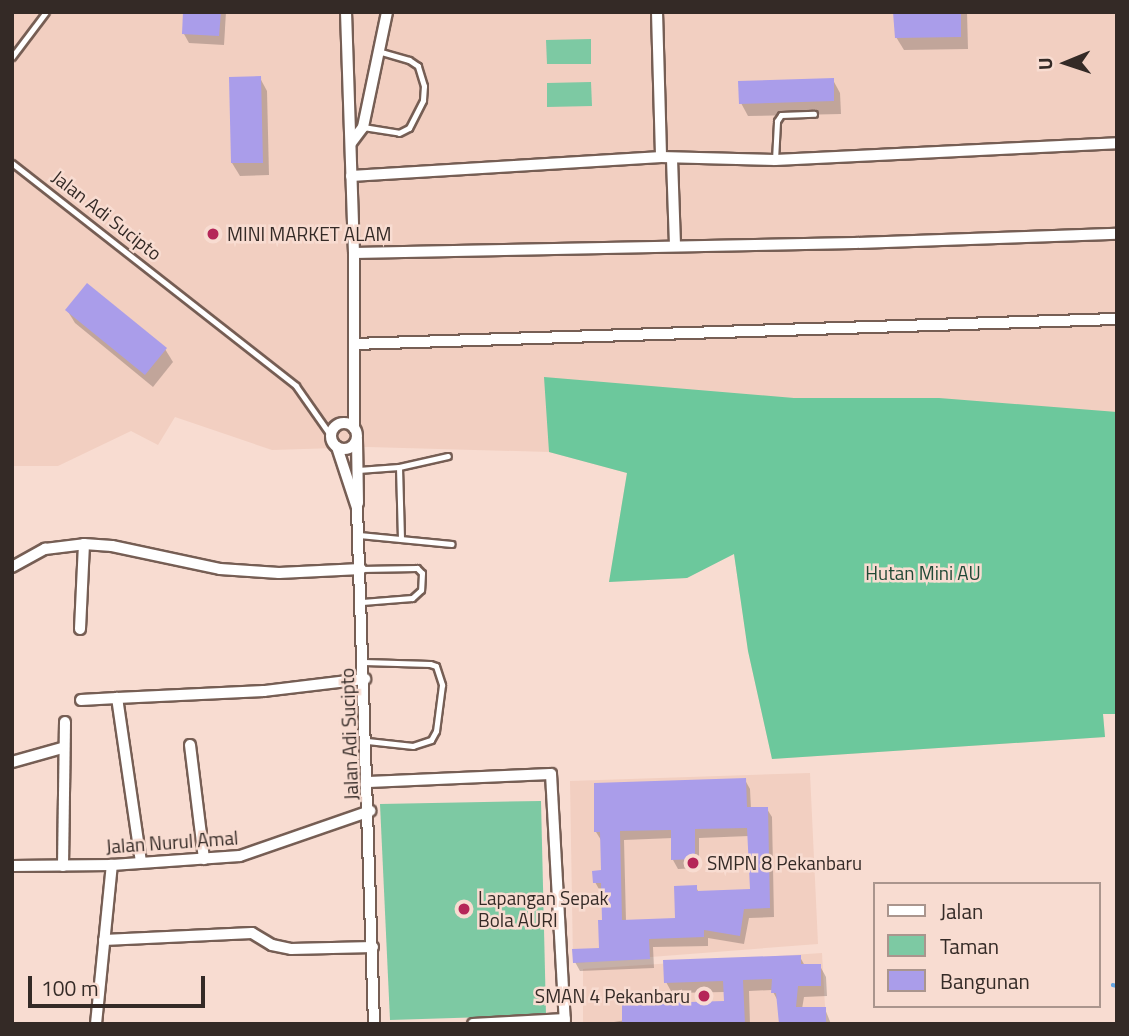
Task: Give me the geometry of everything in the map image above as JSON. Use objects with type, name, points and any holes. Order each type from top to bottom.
[{"type":"street","points":[[346,12],[354,253],[354,428],[359,470],[358,508]]},
{"type":"street","points":[[351,143],[363,127],[387,12]]},
{"type":"street","points":[[657,12],[675,246]]},
{"type":"street","points":[[351,176],[667,158],[775,160],[1117,143]]},
{"type":"street","points":[[354,253],[855,243],[1117,234]]},
{"type":"street","points":[[354,344],[1117,319]]},
{"type":"street","points":[[354,428],[347,423],[338,425],[334,441],[348,449],[357,440]]},
{"type":"street","name":"Jalan Adi Sucipto","points":[[334,441],[358,508],[370,811],[374,1024]]},
{"type":"street","points":[[12,566],[45,549],[84,544],[112,546],[220,569],[279,573],[360,569]]},
{"type":"street","points":[[80,629],[84,544]]},
{"type":"street","points":[[81,701],[264,691],[365,679]]},
{"type":"street","points":[[117,698],[141,862]]},
{"type":"street","points":[[63,866],[62,748],[65,722]]},
{"type":"street","points":[[190,745],[204,859]]},
{"type":"street","points":[[12,762],[62,748]]},
{"type":"street","points":[[368,782],[551,774],[565,1021],[473,1024]]},
{"type":"street","name":"Jalan Nurul Amal","points":[[12,866],[111,865],[204,859],[265,849],[370,811]]},
{"type":"street","points":[[96,1024],[111,865]]},
{"type":"street","points":[[104,940],[252,933],[272,945],[290,948],[373,947]]},
{"type":"lane","points":[[12,57],[46,12]]},
{"type":"lane","points":[[363,127],[399,133],[409,128],[423,100],[424,86],[418,66],[409,60],[377,51]]},
{"type":"lane","points":[[775,160],[777,121],[781,115],[814,114]]},
{"type":"lane","name":"Jalan Adi Sucipto","points":[[12,163],[296,386],[334,441]]},
{"type":"lane","points":[[359,470],[399,467],[448,456]]},
{"type":"lane","points":[[399,467],[401,538]]},
{"type":"lane","points":[[359,535],[452,544]]},
{"type":"lane","points":[[360,569],[417,568],[422,573],[421,590],[412,598],[362,603]]},
{"type":"lane","points":[[364,662],[430,664],[436,666],[442,685],[436,731],[431,740],[413,746],[367,741]]},
{"type":"shaded area","points":[[12,12],[1117,12],[1117,714],[1103,714],[1105,737],[772,759],[748,651],[734,553],[687,578],[609,582],[627,473],[549,452],[368,447],[272,450],[175,417],[158,445],[131,431],[58,466],[12,466]]},
{"type":"shaded area","name":"SMPN 8 Pekanbaru","points":[[810,773],[818,944],[573,963],[570,781]]},
{"type":"shaded area","name":"SMAN 4 Pekanbaru","points":[[822,953],[826,1024],[583,1024],[583,969]]},
{"type":"green space","points":[[591,39],[591,64],[547,64],[546,40]]},
{"type":"green space","points":[[591,82],[592,106],[547,107],[547,83]]},
{"type":"green space","name":"Hutan Mini AU","points":[[544,377],[794,398],[939,398],[1117,412],[1117,714],[1103,714],[1105,737],[772,759],[748,651],[734,554],[687,578],[609,582],[627,473],[549,452]]},
{"type":"green space","name":"Lapangan Sepak Bola AURI","points":[[541,801],[546,1015],[390,1020],[380,804]]},
{"type":"building","points":[[183,12],[221,12],[219,36],[182,34]]},
{"type":"building","points":[[893,12],[961,12],[961,37],[895,38]]},
{"type":"building","points":[[261,76],[263,163],[231,163],[229,77]]},
{"type":"building","points":[[834,78],[834,101],[739,104],[738,81]]},
{"type":"building","points":[[87,283],[167,348],[145,375],[65,310]]},
{"type":"building","points":[[746,778],[747,807],[768,807],[770,908],[744,909],[740,936],[704,930],[704,937],[649,939],[650,959],[573,963],[572,949],[599,948],[598,920],[602,920],[601,883],[593,883],[592,871],[601,870],[600,832],[594,832],[594,783]],"holes":[[[747,828],[750,889],[697,891],[697,885],[674,886],[675,918],[622,920],[620,831],[671,830],[671,860],[695,859],[695,829]]]},
{"type":"building","points":[[801,955],[801,964],[821,964],[821,986],[798,986],[796,1007],[826,1007],[826,1023],[779,1024],[776,993],[771,993],[772,979],[743,980],[745,1024],[622,1024],[622,1004],[724,1001],[723,981],[664,983],[663,960]]},
{"type":"waterway","points":[[1113,985],[1117,986]]},
{"type":"place","name":"MINI MARKET ALAM","points":[[213,234]]},
{"type":"place","name":"SMPN 8 Pekanbaru","points":[[693,863]]},
{"type":"place","name":"Lapangan Sepak Bola AURI","points":[[464,909]]},
{"type":"place","name":"SMAN 4 Pekanbaru","points":[[704,996]]}]
